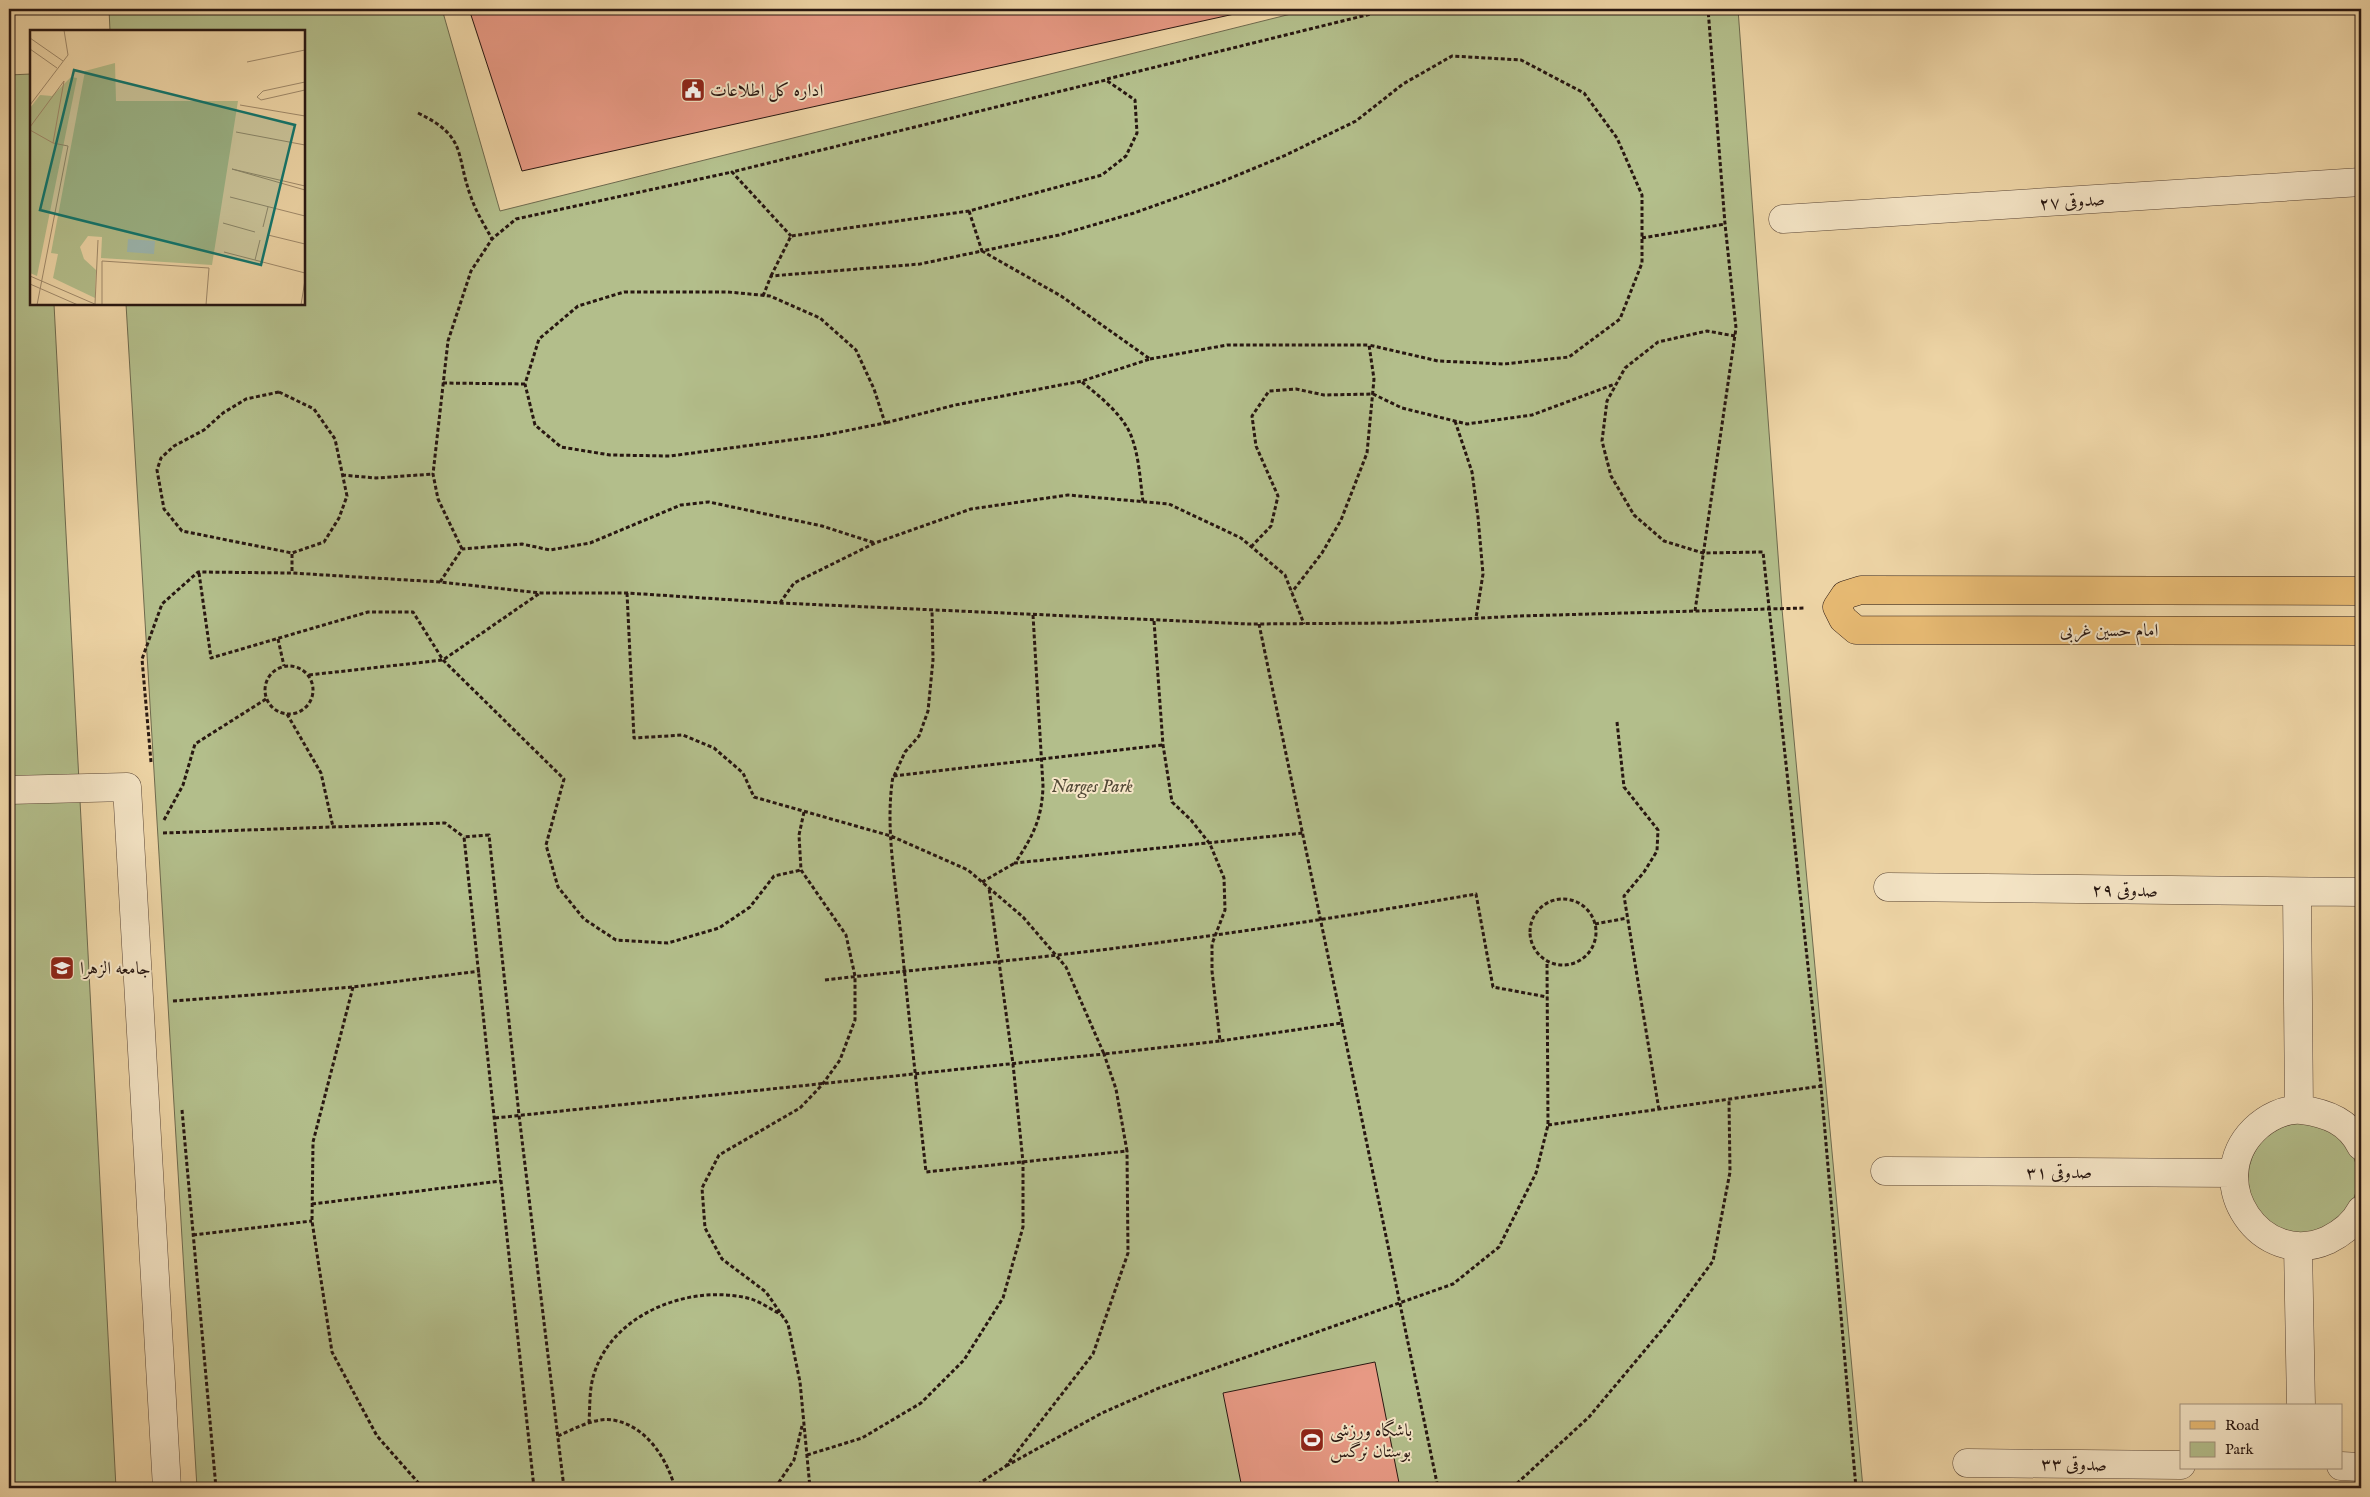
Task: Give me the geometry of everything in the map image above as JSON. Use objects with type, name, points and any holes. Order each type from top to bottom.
[{"type":"main road","name":"امام حسین غربی","points":[[2361,591],[1861,590],[1845,595],[1838,607],[1842,619],[1856,630],[2361,631]]},
{"type":"street","name":"صدوقی ۲۷","points":[[1783,219],[2361,182]]},
{"type":"street","points":[[9,790],[127,787],[167,1488]]},
{"type":"street","name":"صدوقی ۲۹","points":[[1888,887],[2361,892]]},
{"type":"street","points":[[2297,892],[2298,1110]]},
{"type":"street","points":[[2361,1146],[2357,1137],[2341,1122],[2321,1112],[2298,1110],[2279,1114],[2261,1123],[2247,1137],[2238,1154],[2233,1174],[2235,1194],[2244,1215],[2258,1231],[2277,1241],[2298,1246],[2320,1243],[2340,1234],[2356,1219],[2361,1210]]},
{"type":"street","name":"صدوقی ۳۱","points":[[1885,1171],[2233,1174]]},
{"type":"street","points":[[2298,1246],[2301,1404]]},
{"type":"street","name":"صدوقی ۳۳","points":[[1966,1463],[2180,1465]]},
{"type":"street","points":[[2342,1466],[2361,1466]]},
{"type":"path","points":[[462,549],[438,500],[433,474],[448,341],[471,271],[492,239],[516,219],[732,172],[1391,9]]},
{"type":"path","points":[[1695,612],[1736,328],[1725,224],[1708,9]]},
{"type":"path","points":[[771,276],[920,264],[1069,232],[1134,213],[1221,182],[1286,155],[1356,121],[1403,84],[1452,56],[1522,60],[1584,93],[1617,138],[1642,195],[1642,263],[1620,319],[1569,357],[1504,364],[1438,361],[1369,345],[1227,345],[1150,359],[1082,381],[955,405],[885,423],[820,436],[670,456],[610,455],[561,446],[535,425],[524,384],[539,339],[578,306],[624,292],[728,292],[770,296],[820,318],[856,350],[874,390],[885,423]]},
{"type":"path","points":[[791,236],[969,211],[1102,175],[1126,156],[1137,134],[1135,100],[1106,80]]},
{"type":"path","points":[[418,113],[439,123],[458,146],[471,198],[492,239]]},
{"type":"path","points":[[732,172],[791,236]]},
{"type":"path","points":[[969,211],[982,251],[1061,296],[1150,359]]},
{"type":"path","points":[[1642,238],[1725,224]]},
{"type":"path","points":[[763,296],[791,236]]},
{"type":"path","points":[[1735,336],[1707,331],[1658,342],[1625,368],[1606,401],[1602,441],[1611,476],[1634,515],[1664,541],[1704,553],[1763,552],[1771,610],[1821,1086],[1856,1488]]},
{"type":"path","points":[[1292,592],[1322,553],[1340,520],[1368,453],[1374,379],[1369,345]]},
{"type":"path","points":[[1082,381],[1108,404],[1129,432],[1138,465],[1143,502]]},
{"type":"path","points":[[443,383],[524,384]]},
{"type":"path","points":[[1251,547],[1271,526],[1278,496],[1256,446],[1252,416],[1269,391],[1296,390],[1333,395],[1373,394],[1402,408],[1467,424],[1532,415],[1616,384]]},
{"type":"path","points":[[279,392],[314,409],[335,440],[346,496],[338,518],[324,542],[292,553],[182,531],[164,509],[157,470],[161,458],[174,446],[204,430],[223,413],[246,399],[279,392]]},
{"type":"path","points":[[1455,420],[1472,472],[1478,517],[1483,574],[1476,619]]},
{"type":"path","points":[[342,475],[376,478],[433,474]]},
{"type":"path","points":[[780,603],[794,583],[875,543],[971,509],[1068,495],[1169,504],[1241,538],[1285,575],[1304,624]]},
{"type":"path","points":[[462,549],[522,544],[550,550],[590,543],[681,505],[709,502],[822,526],[875,543]]},
{"type":"path","points":[[440,582],[462,549]]},
{"type":"path","points":[[292,553],[292,573]]},
{"type":"path","points":[[198,572],[211,658],[368,612],[413,612],[442,660],[564,779],[546,845],[558,888],[584,920],[616,940],[668,943],[719,928],[750,907],[774,876],[801,870]]},
{"type":"path","points":[[151,765],[142,659],[162,604],[198,572],[292,573],[440,582],[541,593],[627,593],[780,603],[1259,624],[1391,623],[1782,609]]},
{"type":"path","points":[[309,675],[442,660],[541,593]]},
{"type":"path","points":[[627,593],[634,738],[683,735],[714,748],[743,773],[754,797],[891,836],[968,870],[1024,916],[1066,967],[1104,1054],[1116,1089],[1127,1151],[1128,1253],[1092,1354],[1006,1466]]},
{"type":"path","points":[[932,610],[933,660],[928,711],[920,736],[905,752],[893,776],[889,801],[904,970],[926,1172],[1127,1151]]},
{"type":"path","points":[[1015,863],[1034,833],[1042,808],[1033,615]]},
{"type":"path","points":[[1154,620],[1164,745],[1172,802],[1191,820],[1210,844],[1224,878],[1225,910],[1212,944],[1212,971],[1220,1041]]},
{"type":"path","points":[[1259,624],[1438,1488]]},
{"type":"path","points":[[278,639],[284,666]]},
{"type":"path","points":[[284,666],[298,667],[309,675],[314,689],[311,702],[301,712],[287,714],[274,710],[266,699],[265,684],[272,672],[284,666]]},
{"type":"path","points":[[161,825],[183,785],[195,744],[266,699]]},
{"type":"path","points":[[287,714],[321,773],[333,827]]},
{"type":"path","points":[[1617,722],[1624,786],[1658,830],[1657,851],[1644,872],[1624,896],[1659,1110]]},
{"type":"path","points":[[893,776],[1164,745]]},
{"type":"path","points":[[804,812],[799,835],[801,870],[846,935],[855,976],[855,1020],[840,1060],[822,1085],[800,1108],[719,1155],[702,1188],[705,1228],[722,1259],[766,1292],[788,1324],[800,1382],[810,1488]]},
{"type":"path","points":[[157,833],[445,823],[464,837],[489,835],[519,1116],[564,1488]]},
{"type":"path","points":[[982,882],[1015,863],[1303,833]]},
{"type":"path","points":[[464,837],[480,971],[534,1488]]},
{"type":"path","points":[[807,1455],[862,1438],[921,1403],[964,1360],[1003,1298],[1024,1227],[1023,1162],[1013,1064],[989,888]]},
{"type":"path","points":[[825,980],[999,960],[1056,956],[1216,935],[1321,921],[1476,894],[1493,987],[1547,997]]},
{"type":"path","points":[[1551,900],[1573,900],[1583,905],[1591,914],[1595,924],[1596,935],[1594,945],[1587,954],[1568,965],[1547,962],[1538,955],[1529,936],[1529,924],[1534,914],[1551,900]]},
{"type":"path","points":[[1595,924],[1627,918]]},
{"type":"path","points":[[972,1488],[1006,1466],[1102,1413],[1159,1388],[1453,1284],[1499,1247],[1536,1173],[1548,1125],[1547,962]]},
{"type":"path","points":[[172,1001],[353,988],[480,971]]},
{"type":"path","points":[[353,988],[313,1142],[312,1221],[332,1352],[376,1436],[422,1488]]},
{"type":"path","points":[[171,991],[173,1010]]},
{"type":"path","points":[[494,1118],[1104,1054],[1220,1041],[1342,1023]]},
{"type":"path","points":[[1548,1125],[1821,1086]]},
{"type":"path","points":[[1512,1488],[1589,1416],[1666,1325],[1713,1261],[1730,1172],[1729,1100]]},
{"type":"path","points":[[182,1108],[216,1488]]},
{"type":"path","points":[[312,1204],[501,1181]]},
{"type":"path","points":[[193,1235],[312,1221]]},
{"type":"path","points":[[589,1423],[594,1374],[603,1354],[622,1331],[651,1309],[683,1298],[717,1294],[752,1300],[782,1316]]},
{"type":"path","points":[[558,1436],[589,1423],[613,1420],[636,1430],[658,1448],[670,1470],[675,1488]]},
{"type":"path","points":[[775,1488],[794,1460],[803,1421]]},
{"type":"path","points":[[410,1488],[422,1488]]},
{"type":"green space","name":"Narges Park","points":[[109,9],[442,9],[500,211],[1311,9],[1738,9],[1782,609],[1863,1488],[197,1488],[126,305],[305,305],[305,30],[110,30]]},
{"type":"green space","name":"جامعه الزهرا","points":[[30,74],[30,305],[54,305],[116,1488],[9,1488],[9,75]]},
{"type":"green space","points":[[2303,1123],[2324,1127],[2342,1139],[2354,1157],[2358,1178],[2354,1199],[2342,1217],[2324,1229],[2303,1233],[2282,1229],[2264,1217],[2252,1199],[2248,1178],[2252,1157],[2264,1139],[2282,1127]]},
{"type":"building","name":"اداره کل اطلاعات","points":[[469,9],[1257,9],[522,171]]},
{"type":"building","name":"باشگاه ورزشی بوستان نرگس","points":[[1375,1362],[1400,1488],[1242,1488],[1223,1393]]},
{"type":"place","name":"اداره کل اطلاعات","points":[[693,90]]},
{"type":"place","name":"جامعه الزهرا","points":[[62,968]]},
{"type":"place","name":"باشگاه ورزشی بوستان نرگس","points":[[1312,1440]]}]
